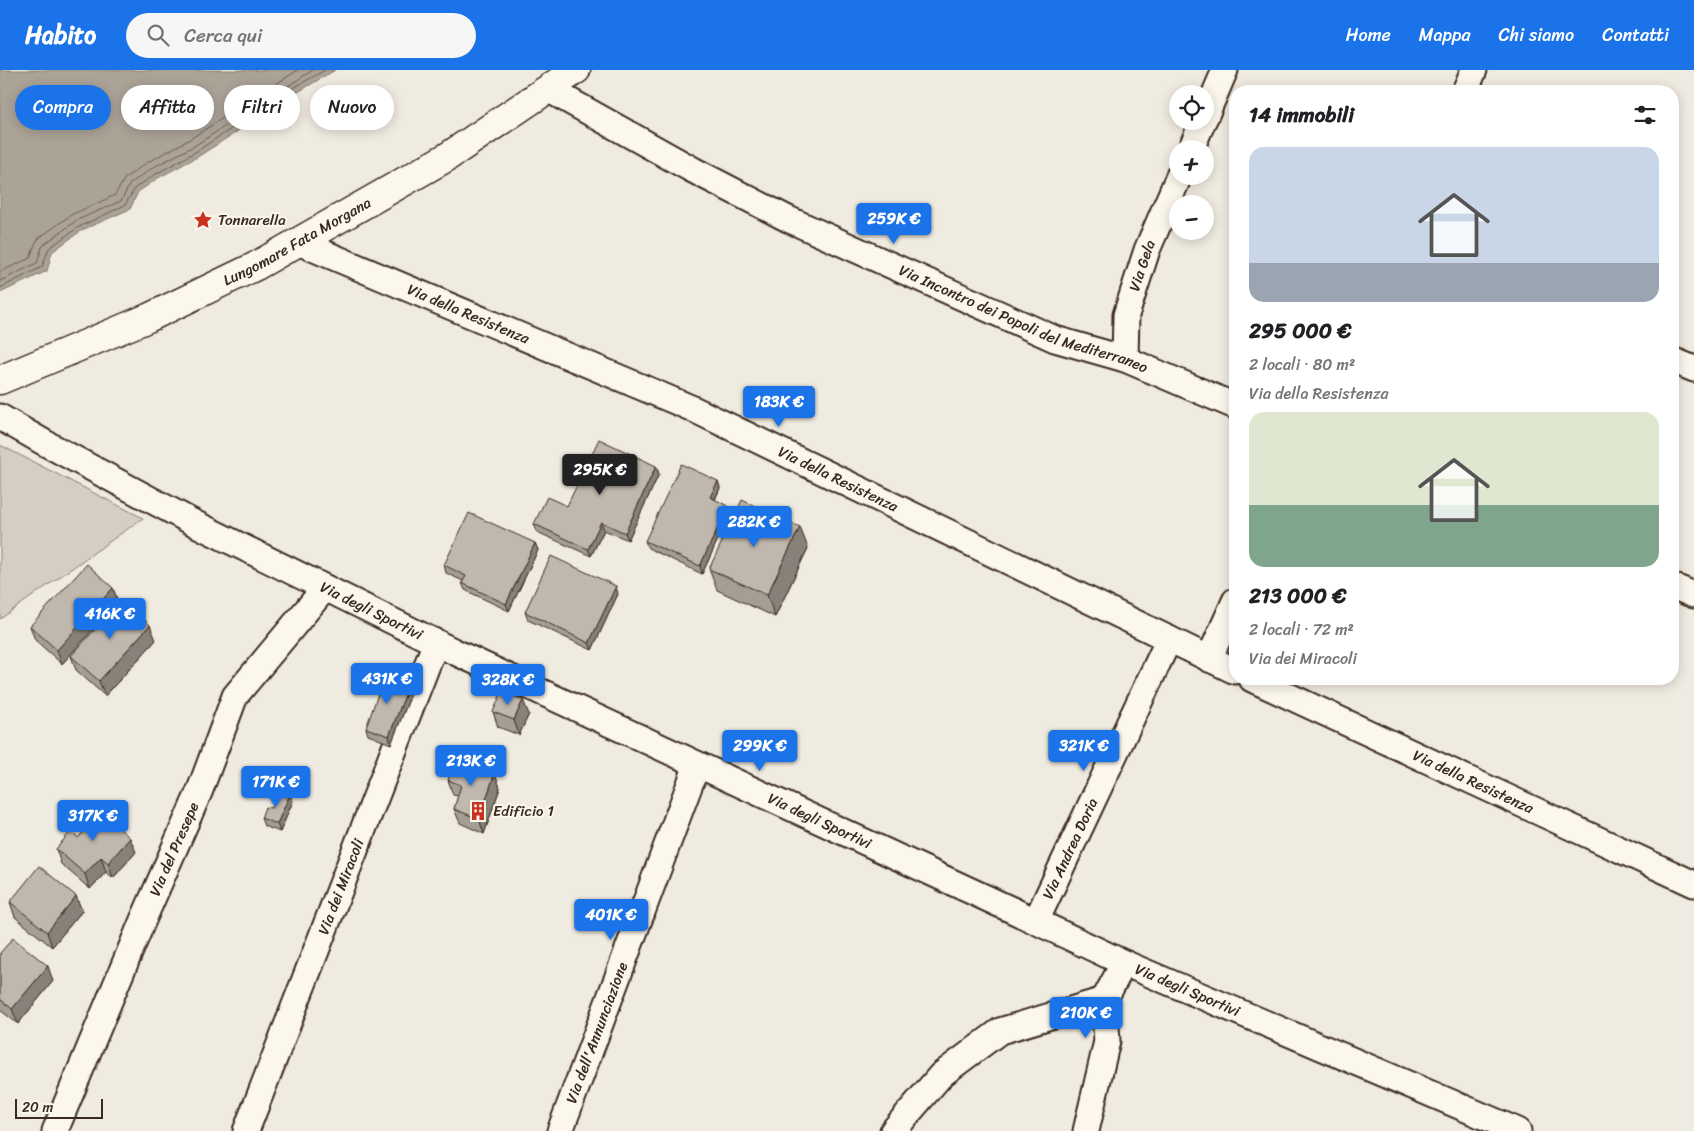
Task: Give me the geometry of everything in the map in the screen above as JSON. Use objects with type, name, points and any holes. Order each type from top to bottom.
[{"type":"street","name":"Lungomare Fata Morgana","points":[[0,380],[148,318],[256,266],[447,157],[576,70]]},
{"type":"street","points":[[1214,96],[1225,70]]},
{"type":"street","points":[[1468,85],[1474,70]]},
{"type":"street","name":"Via Incontro dei Popoli del Mediterraneo","points":[[548,89],[693,170],[788,219],[1055,340],[1125,359],[1229,403]]},
{"type":"street","name":"Via Gela","points":[[1125,359],[1126,315],[1147,250],[1175,185]]},
{"type":"street","name":"Via della Resistenza","points":[[298,242],[692,408],[1229,668]]},
{"type":"street","points":[[1679,363],[1694,369]]},
{"type":"street","name":"Via degli Sportivi","points":[[0,417],[188,519],[326,588],[697,765],[1036,921],[1124,964],[1518,1131]]},
{"type":"street","name":"Via del Presepe","points":[[55,1131],[143,920],[200,790],[235,696],[326,588]]},
{"type":"street","points":[[1679,589],[1694,595]]},
{"type":"street","points":[[1209,659],[1229,614]]},
{"type":"street","name":"Via Andrea Doria","points":[[1036,921],[1169,640]]},
{"type":"street","name":"Via dei Miracoli","points":[[246,1131],[436,642]]},
{"type":"street","name":"Via della Resistenza","points":[[1265,685],[1694,884]]},
{"type":"street","name":"Via dell'Annunciazione","points":[[560,1131],[697,765]]},
{"type":"street","points":[[1086,1131],[1107,1041],[1104,1000],[1124,964]]},
{"type":"street","points":[[893,1131],[941,1075],[1000,1031],[1104,1000]]},
{"type":"shaded area","points":[[0,445],[143,518],[0,619]]},
{"type":"water","points":[[0,70],[335,70],[300,91],[300,85],[224,85],[224,130],[239,130],[138,192],[130,209],[82,230],[52,252],[47,271],[0,293]]},
{"type":"building","points":[[599,439],[656,466],[625,533],[601,522],[588,549],[534,524],[547,497],[567,506]]},
{"type":"building","points":[[681,464],[718,481],[710,497],[728,506],[700,566],[645,541]]},
{"type":"building","points":[[742,500],[800,527],[767,595],[709,569]]},
{"type":"building","points":[[469,513],[535,543],[506,604],[462,583],[466,576],[444,565]]},
{"type":"building","points":[[551,556],[616,586],[589,643],[525,612]]},
{"type":"building","points":[[87,564],[113,588],[57,650],[30,626]]},
{"type":"building","points":[[122,600],[150,625],[99,681],[71,656]]},
{"type":"building","points":[[385,674],[409,685],[389,736],[366,728]]},
{"type":"building","points":[[502,691],[523,700],[514,720],[493,712]]},
{"type":"building","points":[[456,759],[495,773],[479,819],[454,809],[461,785],[448,780]]},
{"type":"building","points":[[280,789],[290,794],[277,824],[261,818],[265,807],[271,808]]},
{"type":"building","points":[[96,807],[130,838],[108,863],[101,857],[85,874],[56,849],[71,831],[78,838],[85,830],[80,825]]},
{"type":"building","points":[[39,866],[76,896],[47,932],[10,902]]},
{"type":"building","points":[[13,938],[48,966],[12,1009],[0,999],[0,953]]},
{"type":"place","name":"Tonnarella","points":[[203,220]]},
{"type":"place","name":"Edificio 1","points":[[478,811]]}]
